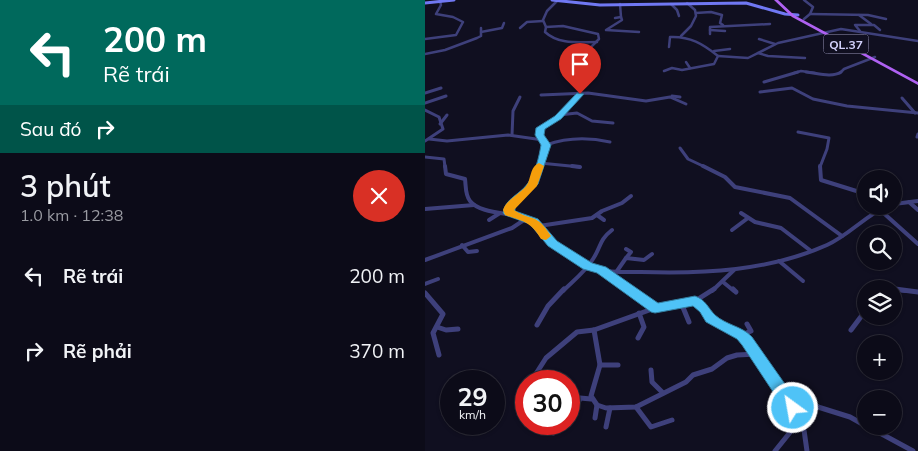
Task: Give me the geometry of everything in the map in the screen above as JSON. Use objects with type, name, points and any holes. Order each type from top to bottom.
[{"type":"main road","points":[[425,3],[454,0]]},
{"type":"main road","points":[[552,0],[619,4],[715,2],[757,4],[784,14],[796,16]]},
{"type":"main road","name":"QL.37","points":[[776,0],[796,16],[918,83]]},
{"type":"main road","name":"QL.37","points":[[780,0],[796,16],[825,32]]},
{"type":"street","points":[[616,0],[619,4],[622,20],[605,30],[639,32]]},
{"type":"street","points":[[804,0],[813,7],[810,14],[804,19]]},
{"type":"street","points":[[425,40],[456,35],[463,25],[463,22],[457,19],[436,14],[441,1]]},
{"type":"street","points":[[557,1],[547,11],[543,21],[546,27],[545,32],[552,38],[597,42]]},
{"type":"street","points":[[687,3],[696,13],[722,14],[723,17],[720,23],[723,25]]},
{"type":"street","points":[[671,4],[677,10],[679,16]]},
{"type":"street","points":[[681,36],[691,28],[696,13]]},
{"type":"street","points":[[810,14],[880,16],[886,19]]},
{"type":"street","points":[[859,15],[881,30]]},
{"type":"street","points":[[615,18],[621,17]]},
{"type":"street","points":[[521,28],[527,22],[543,21]]},
{"type":"street","points":[[481,32],[502,28],[504,23]]},
{"type":"street","points":[[710,34],[709,27],[770,24]]},
{"type":"street","points":[[862,33],[855,25],[872,24]]},
{"type":"street","points":[[546,27],[563,26],[597,33],[600,37],[589,49]]},
{"type":"street","points":[[553,27],[557,31]]},
{"type":"street","points":[[425,54],[434,54],[474,40],[480,37],[481,28]]},
{"type":"street","points":[[621,32],[627,28]]},
{"type":"street","points":[[669,47],[670,38],[681,36],[698,41],[714,51],[718,56],[744,58],[759,53],[775,44],[844,29],[918,41]]},
{"type":"street","points":[[710,30],[725,31]]},
{"type":"street","points":[[759,39],[775,44]]},
{"type":"street","points":[[714,51],[730,49]]},
{"type":"street","points":[[759,53],[769,56],[805,58]]},
{"type":"street","points":[[664,70],[714,64],[718,56]]},
{"type":"street","points":[[764,82],[801,72],[828,75],[839,74],[844,69],[873,57]]},
{"type":"street","points":[[686,62],[690,68]]},
{"type":"street","points":[[425,93],[441,88]]},
{"type":"street","points":[[760,92],[792,88],[813,99],[847,106],[917,113]]},
{"type":"street","points":[[509,213],[510,206],[533,184],[546,145],[540,135],[540,128],[559,116],[582,93]]},
{"type":"street","points":[[541,95],[582,93],[646,100],[680,97]]},
{"type":"street","points":[[610,102],[612,95]]},
{"type":"street","points":[[425,103],[446,96]]},
{"type":"street","points":[[512,135],[513,111],[520,97]]},
{"type":"street","points":[[670,97],[686,104]]},
{"type":"street","points":[[902,98],[917,113]]},
{"type":"street","points":[[425,110],[437,115],[443,128],[442,131],[425,142]]},
{"type":"street","points":[[559,116],[577,113],[591,121],[613,123]]},
{"type":"street","points":[[440,124],[447,115]]},
{"type":"street","points":[[798,132],[829,138],[828,148],[819,165],[821,180],[857,191]]},
{"type":"street","points":[[429,139],[447,141],[512,135],[543,140]]},
{"type":"street","points":[[546,145],[573,138],[590,138],[610,142]]},
{"type":"street","points":[[680,148],[688,159],[725,177],[735,187],[790,198],[842,236]]},
{"type":"street","points":[[425,157],[444,159],[445,174],[465,179],[465,192],[470,202],[474,205]]},
{"type":"street","points":[[540,163],[580,167]]},
{"type":"street","points":[[539,226],[587,219],[622,203],[631,196]]},
{"type":"street","points":[[902,202],[918,200]]},
{"type":"street","points":[[909,202],[918,210]]},
{"type":"street","points":[[426,210],[474,205],[500,213],[509,213],[527,218],[539,226],[553,244],[588,266],[601,270],[656,272],[734,270],[779,261],[811,251],[842,236],[872,215]]},
{"type":"street","points":[[489,220],[500,213]]},
{"type":"street","points":[[741,213],[760,224],[781,228],[811,251]]},
{"type":"street","points":[[597,215],[604,220]]},
{"type":"street","points":[[885,215],[918,244]]},
{"type":"street","points":[[425,260],[512,228],[527,218]]},
{"type":"street","points":[[732,230],[748,218]]},
{"type":"street","points":[[537,326],[548,304],[588,266],[595,254],[598,242],[612,230]]},
{"type":"street","points":[[462,245],[468,252],[477,251]]},
{"type":"street","points":[[617,271],[631,252],[626,249]]},
{"type":"street","points":[[626,258],[644,260],[652,254]]},
{"type":"street","points":[[779,261],[803,281]]},
{"type":"street","points":[[601,270],[655,308]]},
{"type":"street","points":[[538,370],[546,358],[573,334],[594,330],[639,312],[683,305],[695,301],[710,293],[734,270]]},
{"type":"street","points":[[425,284],[438,279]]},
{"type":"street","points":[[723,282],[736,292]]},
{"type":"street","points":[[902,290],[918,292]]},
{"type":"street","points":[[425,293],[443,312],[443,316],[433,333],[439,355]]},
{"type":"street","points":[[695,301],[705,309],[710,318],[742,335],[757,354],[800,420],[804,430],[807,451]]},
{"type":"street","points":[[683,305],[689,322]]},
{"type":"street","points":[[638,338],[643,327],[639,312]]},
{"type":"street","points":[[851,330],[857,322]]},
{"type":"street","points":[[742,335],[751,331],[747,324]]},
{"type":"street","points":[[437,327],[446,330],[458,329]]},
{"type":"street","points":[[591,399],[593,384],[600,365],[594,330]]},
{"type":"street","points":[[580,398],[591,399],[597,405],[610,408],[636,407],[686,382],[696,374],[712,369],[727,358],[737,355],[757,354]]},
{"type":"street","points":[[600,365],[618,366]]},
{"type":"street","points":[[651,370],[652,382],[663,393]]},
{"type":"street","points":[[786,397],[857,421]]},
{"type":"street","points":[[595,418],[597,405]]},
{"type":"street","points":[[636,407],[651,427],[672,420]]},
{"type":"street","points":[[607,428],[610,408]]},
{"type":"street","points":[[775,451],[800,420]]},
{"type":"street","points":[[884,435],[913,451]]},
{"type":"slow traffic","points":[[539,166],[532,186],[508,210],[509,213],[519,215],[534,222],[546,236]]},
{"type":"route","points":[[580,94],[558,118],[540,128],[540,135],[546,145],[544,155],[532,186],[508,208],[509,213],[519,215],[534,222],[553,244],[588,266],[601,270],[655,308],[683,305],[695,301],[705,309],[714,321],[742,335],[793,408]]}]
